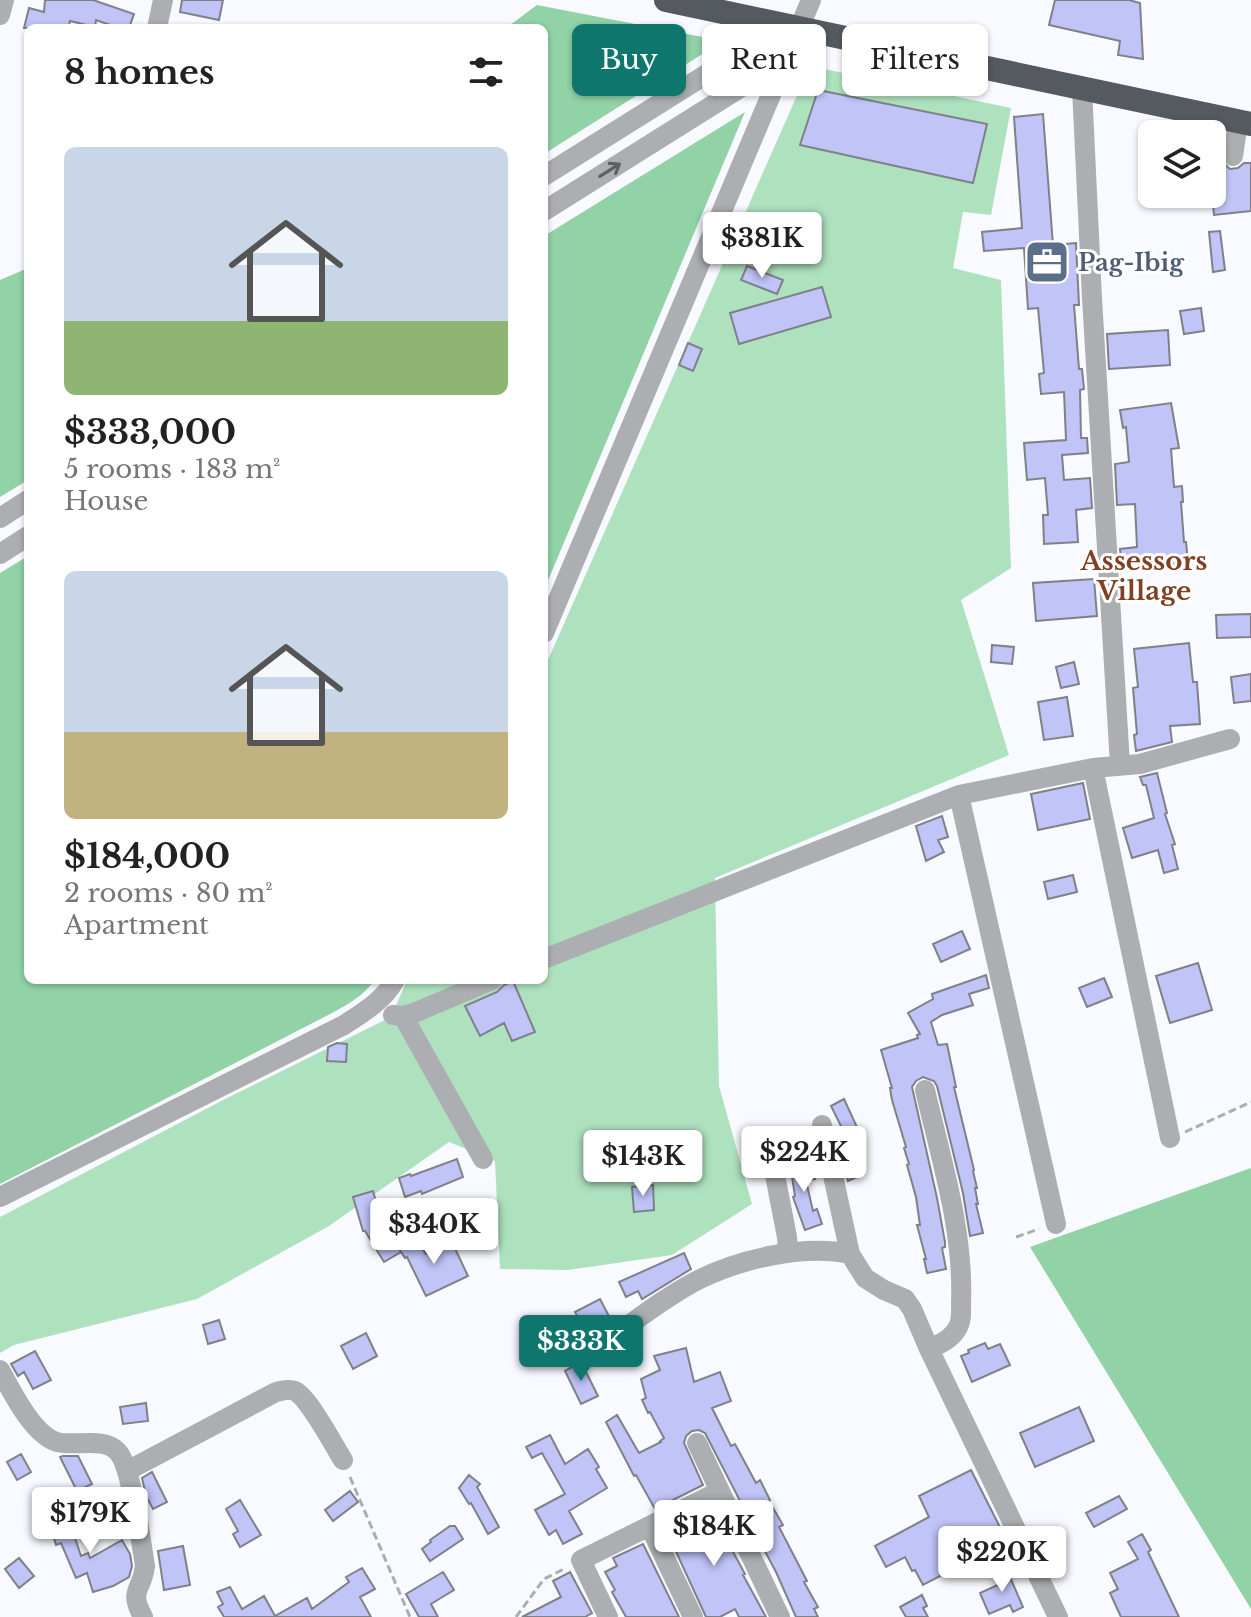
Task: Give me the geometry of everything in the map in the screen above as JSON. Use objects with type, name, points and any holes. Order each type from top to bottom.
[{"type":"highway","points":[[666,0],[778,24]]},
{"type":"highway","points":[[826,34],[1245,123]]},
{"type":"street","points":[[0,15],[4,0]]},
{"type":"street","points":[[158,24],[163,0]]},
{"type":"street","points":[[794,24],[811,0]]},
{"type":"street","points":[[548,174],[702,81]]},
{"type":"street","points":[[1082,88],[1120,765]]},
{"type":"street","points":[[548,208],[727,96]]},
{"type":"street","points":[[548,624],[770,96]]},
{"type":"street","points":[[1233,156],[1245,123]]},
{"type":"street","points":[[0,518],[24,503]]},
{"type":"street","points":[[0,554],[24,539]]},
{"type":"street","points":[[548,957],[959,795],[1093,768],[1140,764],[1230,739]]},
{"type":"street","points":[[1093,768],[1170,1138]]},
{"type":"street","points":[[959,795],[1056,1224]]},
{"type":"street","points":[[0,1197],[344,1025],[378,1002],[392,984]]},
{"type":"street","points":[[378,1002],[395,1016],[403,1016],[482,984]]},
{"type":"street","points":[[403,1016],[483,1159]]},
{"type":"street","points":[[925,1090],[957,1238],[962,1295],[958,1328],[949,1339],[929,1349]]},
{"type":"street","points":[[822,1125],[850,1254],[865,1278],[905,1299],[912,1309],[1058,1617]]},
{"type":"street","points":[[774,1170],[788,1252]]},
{"type":"street","points":[[629,1325],[700,1279],[744,1263],[788,1252],[833,1250],[850,1254]]},
{"type":"street","points":[[0,1370],[28,1417],[43,1434],[58,1442],[100,1444],[112,1447],[119,1453],[127,1471],[145,1566],[144,1579],[135,1597],[143,1617]]},
{"type":"street","points":[[127,1471],[276,1392],[289,1390],[306,1400],[343,1460]]},
{"type":"street","points":[[697,1443],[780,1617]]},
{"type":"street","points":[[608,1617],[581,1560],[720,1491]]},
{"type":"street","points":[[650,1527],[693,1617]]},
{"type":"path","points":[[1170,1138],[1251,1102]]},
{"type":"path","points":[[1016,1237],[1056,1224]]},
{"type":"path","points":[[343,1460],[410,1617]]},
{"type":"path","points":[[516,1617],[544,1579],[581,1560]]},
{"type":"green space","points":[[537,5],[635,24],[572,24],[572,96],[636,96],[548,151],[548,24],[511,24]]},
{"type":"green space","points":[[686,34],[702,37],[702,54],[686,64]]},
{"type":"green space","points":[[826,69],[842,73],[842,96],[954,96],[1011,108],[991,215],[963,212],[953,268],[1001,280],[1011,568],[961,600],[1009,755],[715,878],[719,1086],[752,1204],[672,1255],[568,1270],[500,1269],[495,1161],[449,1142],[329,1226],[197,1299],[14,1345],[0,1353],[0,1217],[225,1099],[391,1017],[405,984],[548,984],[548,660],[797,96],[826,96]]},
{"type":"green space","points":[[745,112],[548,580],[548,234]]},
{"type":"green space","points":[[24,270],[24,482],[0,497],[0,280]]},
{"type":"green space","points":[[24,558],[24,984],[371,984],[338,1010],[0,1184],[0,573]]},
{"type":"green space","points":[[1251,1168],[1251,1609],[1030,1247]]},
{"type":"building","points":[[45,0],[93,0],[134,14],[130,24],[108,24],[96,20],[95,24],[70,21],[69,24],[25,24],[29,8],[44,12]]},
{"type":"building","points":[[182,0],[223,0],[219,20],[180,12]]},
{"type":"building","points":[[1055,0],[1129,0],[1140,3],[1143,59],[1118,55],[1120,41],[1049,25]]},
{"type":"building","points":[[826,92],[987,124],[973,183],[800,145],[816,96],[826,96]]},
{"type":"building","points":[[1043,114],[1053,245],[1076,243],[1079,305],[1074,305],[1079,369],[1082,369],[1084,389],[1080,390],[1081,438],[1087,438],[1088,453],[1062,455],[1064,480],[1090,478],[1092,508],[1076,510],[1078,542],[1044,544],[1043,515],[1048,515],[1045,478],[1027,480],[1024,443],[1066,440],[1064,392],[1041,394],[1039,374],[1044,373],[1038,308],[1028,309],[1024,248],[984,251],[982,232],[1022,228],[1014,117]]},
{"type":"building","points":[[1251,163],[1251,211],[1214,215],[1213,208],[1226,208],[1226,165],[1230,169]]},
{"type":"building","points":[[1220,231],[1225,270],[1213,272],[1209,232]]},
{"type":"building","points":[[747,266],[783,280],[777,294],[741,280]]},
{"type":"building","points":[[822,287],[831,317],[739,344],[730,313]]},
{"type":"building","points":[[1201,308],[1204,331],[1184,334],[1180,311]]},
{"type":"building","points":[[1168,330],[1170,365],[1109,369],[1107,334]]},
{"type":"building","points":[[688,343],[702,349],[693,371],[679,365]]},
{"type":"building","points":[[1171,403],[1179,448],[1171,449],[1174,487],[1182,486],[1184,542],[1188,562],[1122,569],[1120,549],[1137,547],[1135,504],[1117,505],[1115,464],[1129,462],[1126,427],[1123,428],[1120,410]]},
{"type":"building","points":[[1094,579],[1097,616],[1036,621],[1033,583]]},
{"type":"building","points":[[1251,614],[1251,637],[1217,638],[1216,615]]},
{"type":"building","points":[[1189,643],[1193,682],[1197,682],[1200,724],[1170,726],[1172,742],[1136,751],[1133,688],[1138,687],[1134,649]]},
{"type":"building","points":[[992,645],[1014,647],[1012,664],[991,662]]},
{"type":"building","points":[[1074,662],[1079,684],[1061,688],[1056,667]]},
{"type":"building","points":[[1251,674],[1251,701],[1234,703],[1231,677]]},
{"type":"building","points":[[1067,697],[1073,736],[1044,740],[1038,702]]},
{"type":"building","points":[[1157,773],[1175,844],[1172,845],[1178,869],[1164,873],[1158,850],[1132,858],[1123,828],[1154,818],[1146,785],[1140,777]]},
{"type":"building","points":[[1083,783],[1090,819],[1038,830],[1031,794]]},
{"type":"building","points":[[942,816],[948,837],[938,840],[944,852],[926,861],[916,826]]},
{"type":"building","points":[[1073,875],[1077,892],[1048,899],[1044,882]]},
{"type":"building","points":[[962,931],[970,949],[941,962],[933,944]]},
{"type":"building","points":[[1198,963],[1212,1010],[1170,1023],[1156,976]]},
{"type":"building","points":[[986,975],[989,988],[969,994],[973,1005],[931,1022],[938,1045],[947,1044],[974,1170],[976,1204],[983,1233],[970,1236],[963,1193],[937,1086],[934,1081],[923,1077],[912,1087],[945,1242],[942,1248],[946,1269],[927,1273],[906,1147],[881,1050],[918,1038],[920,1034],[908,1013],[933,999],[932,994]]},
{"type":"building","points":[[1104,978],[1112,997],[1087,1007],[1079,988]]},
{"type":"building","points":[[514,984],[535,1032],[512,1041],[504,1023],[480,1036],[465,1006],[497,992],[504,985]]},
{"type":"building","points":[[337,1043],[347,1044],[346,1062],[327,1061],[328,1047]]},
{"type":"building","points":[[844,1099],[862,1138],[851,1144],[863,1174],[848,1181],[837,1133],[843,1130],[831,1106]]},
{"type":"building","points":[[457,1159],[463,1177],[422,1194],[421,1191],[405,1197],[399,1178]]},
{"type":"building","points":[[812,1161],[815,1179],[806,1181],[813,1211],[817,1209],[822,1224],[805,1230],[793,1197],[790,1164]]},
{"type":"building","points":[[653,1185],[654,1210],[634,1212],[632,1187]]},
{"type":"building","points":[[373,1191],[387,1239],[392,1237],[401,1252],[384,1262],[363,1231],[353,1197]]},
{"type":"building","points":[[415,1237],[426,1254],[452,1242],[468,1276],[426,1296],[407,1257],[398,1247]]},
{"type":"building","points":[[684,1253],[691,1269],[642,1299],[638,1291],[626,1297],[619,1282]]},
{"type":"building","points":[[600,1299],[626,1349],[606,1360],[601,1351],[598,1353],[575,1312]]},
{"type":"building","points":[[219,1320],[225,1339],[208,1344],[203,1325]]},
{"type":"building","points":[[366,1333],[377,1356],[353,1369],[341,1346]]},
{"type":"building","points":[[985,1343],[988,1349],[1000,1344],[1010,1365],[972,1382],[961,1356]]},
{"type":"building","points":[[686,1348],[694,1382],[720,1372],[731,1401],[712,1408],[731,1446],[735,1444],[756,1483],[760,1480],[783,1525],[779,1527],[807,1581],[804,1582],[818,1607],[814,1609],[818,1617],[796,1617],[705,1433],[692,1431],[684,1443],[703,1485],[655,1509],[606,1422],[617,1415],[639,1453],[661,1442],[664,1438],[642,1400],[646,1398],[641,1379],[660,1370],[654,1356]]},
{"type":"building","points":[[35,1351],[51,1380],[33,1389],[24,1372],[18,1376],[11,1364]]},
{"type":"building","points":[[581,1362],[598,1396],[581,1404],[565,1371]]},
{"type":"building","points":[[146,1403],[148,1421],[123,1424],[120,1407]]},
{"type":"building","points":[[1079,1407],[1094,1441],[1035,1467],[1020,1433]]},
{"type":"building","points":[[550,1435],[565,1464],[588,1449],[607,1488],[569,1511],[582,1534],[563,1544],[556,1530],[549,1535],[535,1510],[565,1494],[542,1453],[532,1458],[526,1447]]},
{"type":"building","points":[[21,1454],[31,1472],[17,1480],[7,1462]]},
{"type":"building","points":[[78,1456],[92,1484],[77,1491],[60,1457]]},
{"type":"building","points":[[971,1470],[1007,1541],[923,1585],[905,1557],[886,1567],[875,1546],[929,1517],[919,1496]]},
{"type":"building","points":[[152,1472],[167,1502],[153,1509],[142,1478]]},
{"type":"building","points":[[469,1475],[480,1484],[477,1487],[499,1527],[488,1534],[459,1488]]},
{"type":"building","points":[[350,1491],[358,1502],[333,1521],[325,1510]]},
{"type":"building","points":[[1119,1496],[1127,1509],[1094,1527],[1086,1513]]},
{"type":"building","points":[[240,1500],[261,1535],[240,1547],[233,1534],[238,1531],[226,1509]]},
{"type":"building","points":[[57,1505],[65,1528],[71,1526],[81,1556],[88,1553],[90,1558],[122,1540],[130,1554],[132,1566],[129,1577],[93,1592],[87,1573],[76,1578],[61,1543],[56,1545],[49,1522],[44,1524],[40,1511]]},
{"type":"building","points":[[714,1509],[743,1575],[766,1617],[739,1617],[735,1609],[720,1617],[706,1617],[667,1532]]},
{"type":"building","points":[[450,1526],[455,1526],[463,1539],[430,1561],[422,1549]]},
{"type":"building","points":[[1142,1534],[1179,1617],[1121,1617],[1110,1593],[1118,1589],[1110,1573],[1138,1559],[1128,1542]]},
{"type":"building","points":[[643,1544],[679,1617],[626,1617],[612,1592],[615,1590],[605,1572],[617,1566],[613,1558]]},
{"type":"building","points":[[183,1546],[190,1585],[164,1590],[158,1551]]},
{"type":"building","points":[[19,1558],[34,1576],[19,1588],[5,1569]]},
{"type":"building","points":[[362,1568],[375,1589],[360,1597],[371,1617],[224,1617],[218,1607],[223,1604],[217,1592],[230,1587],[242,1609],[264,1596],[275,1616],[307,1598],[312,1609],[349,1582],[346,1577]]},
{"type":"building","points":[[1006,1568],[1023,1607],[1013,1612],[1010,1605],[989,1614],[980,1593],[1000,1584],[995,1573]]},
{"type":"building","points":[[443,1572],[454,1590],[431,1604],[438,1617],[419,1617],[406,1594]]},
{"type":"building","points":[[570,1572],[592,1613],[585,1617],[522,1617],[561,1597],[553,1581]]},
{"type":"building","points":[[922,1595],[927,1606],[923,1608],[928,1617],[906,1617],[900,1607]]},
{"type":"place","name":"Pag-Ibig","points":[[1047,262]]},
{"type":"district","name":"Assessors Village","points":[[1144,576]]}]
